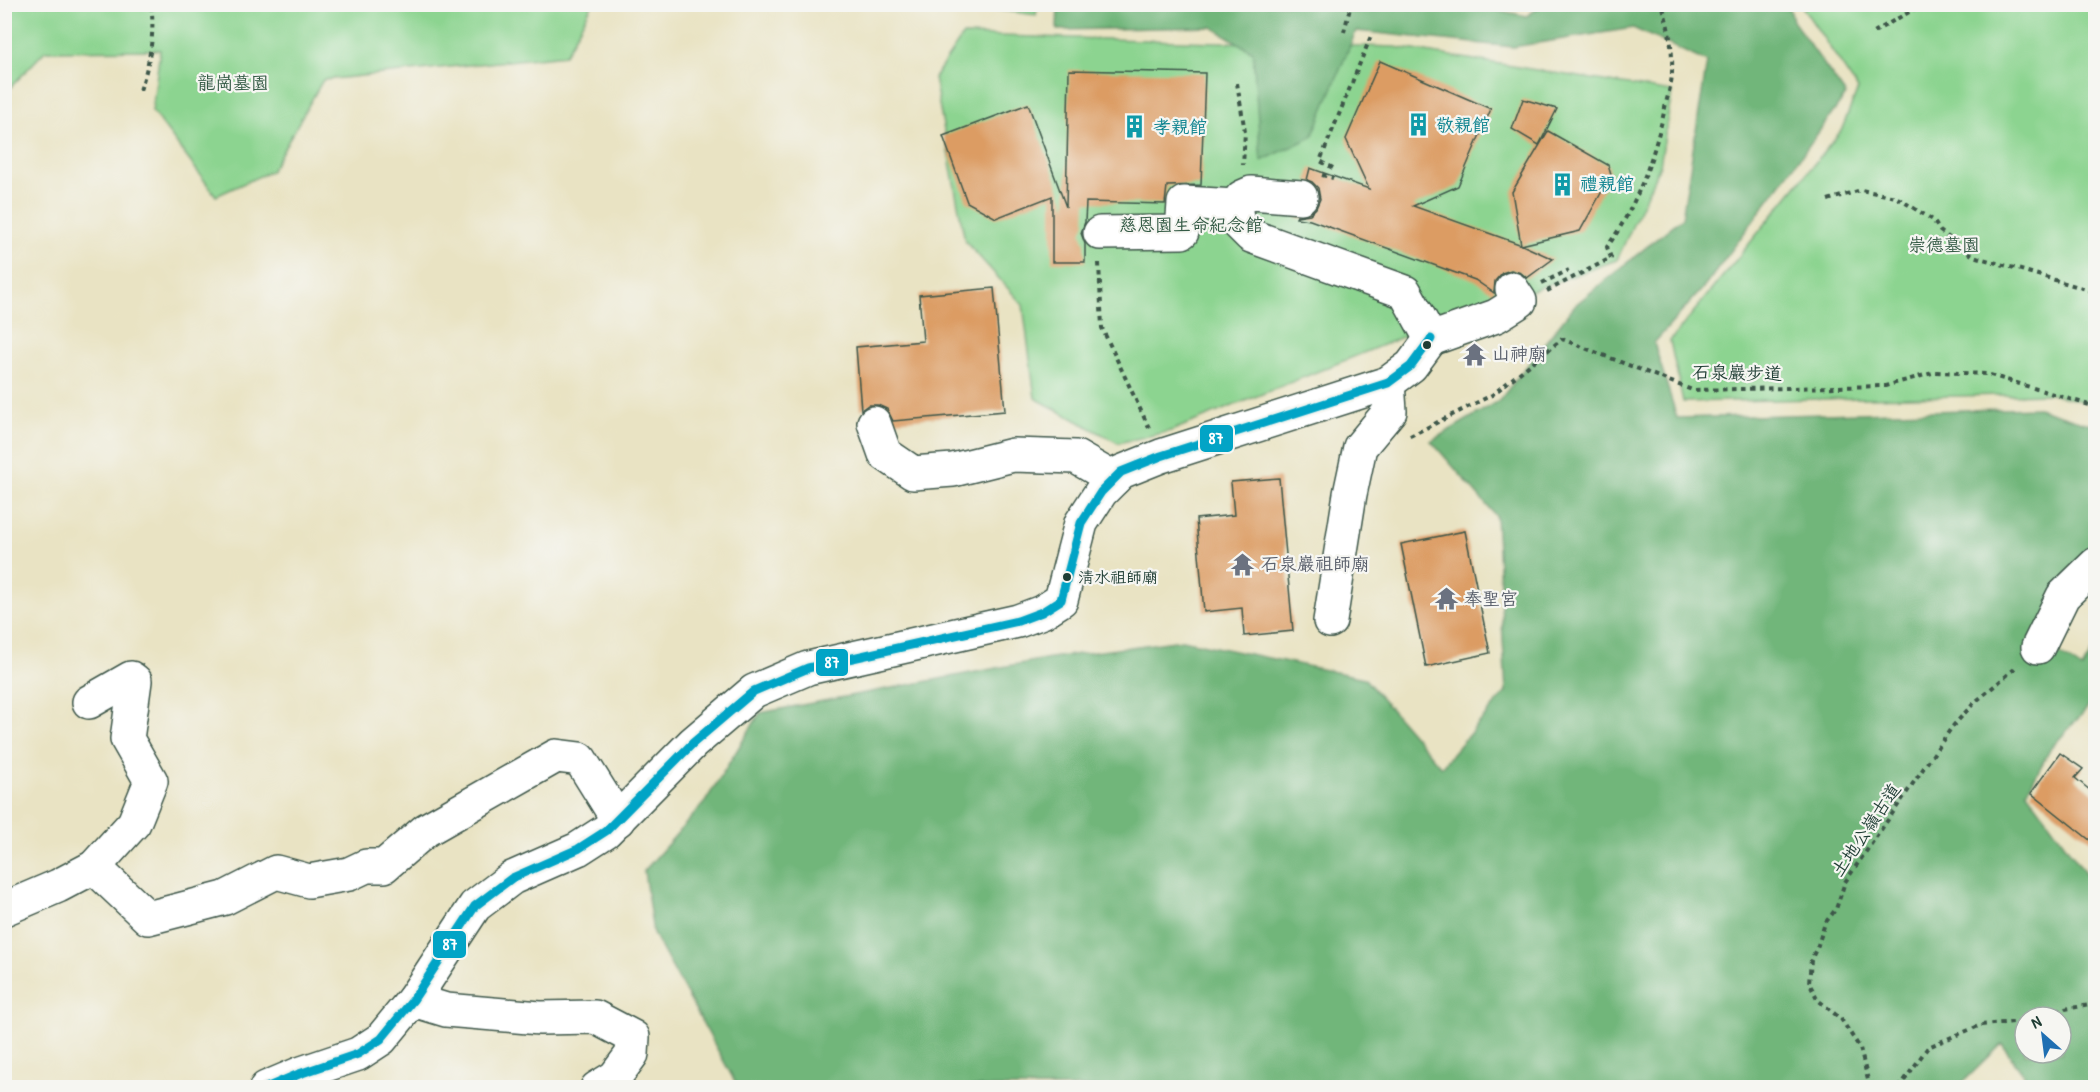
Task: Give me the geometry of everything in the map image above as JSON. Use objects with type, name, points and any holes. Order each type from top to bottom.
[{"type":"street","points":[[1302,197],[1251,193],[1242,196],[1235,206],[1238,223],[1251,236],[1405,292],[1431,339]]},
{"type":"street","points":[[1100,233],[1182,232],[1184,203],[1235,206]]},
{"type":"street","points":[[1330,621],[1350,494],[1360,447],[1389,397],[1431,339],[1496,316],[1521,301],[1530,290]]},
{"type":"street","points":[[266,1088],[358,1054],[381,1040],[413,1000],[476,906],[512,878],[578,849],[606,831],[693,743],[754,691],[808,668],[1018,621],[1042,612],[1061,600],[1081,523],[1101,492],[1121,472],[1161,456],[1389,397]]},
{"type":"street","points":[[874,423],[885,454],[913,474],[953,470],[1013,455],[1076,458],[1114,479]]},
{"type":"street","points":[[2038,647],[2064,596],[2096,564]]},
{"type":"street","points":[[4,909],[58,886],[94,867],[134,823],[151,781],[127,739],[135,681],[131,678],[89,702]]},
{"type":"street","points":[[94,867],[148,918],[225,898],[276,872],[309,880],[349,874],[366,866],[384,866],[426,830],[556,756],[580,759],[618,820]]},
{"type":"street","points":[[413,1000],[446,1010],[540,1018],[595,1017],[633,1037],[632,1054],[615,1084]]},
{"type":"path","points":[[140,90],[147,71],[152,36],[151,4]]},
{"type":"path","points":[[1344,32],[1351,4]]},
{"type":"path","points":[[1530,290],[1611,258],[1607,247],[1618,232],[1640,189],[1654,152],[1672,74],[1670,31],[1662,4]]},
{"type":"path","points":[[1874,32],[1923,4]]},
{"type":"path","points":[[1333,168],[1320,161],[1371,36]]},
{"type":"path","points":[[1237,83],[1245,132],[1242,171]]},
{"type":"path","points":[[1828,200],[1861,190],[1896,198],[1933,220],[1940,231],[1973,256],[2096,292]]},
{"type":"path","points":[[1100,233],[1098,276],[1102,328],[1161,456]]},
{"type":"path","points":[[1530,290],[1569,270]]},
{"type":"path","name":"石泉巖步道","points":[[1389,397],[1404,438],[1492,395],[1562,339],[1692,390],[1885,386],[1936,372],[1988,374],[2096,406]]},
{"type":"path","name":"土地公嶺古道","points":[[1870,1088],[1860,1048],[1841,1019],[1818,1000],[1809,983],[1811,960],[1825,923],[1836,909],[1845,882],[1866,849],[1952,727],[1974,703],[2038,647]]},
{"type":"path","points":[[2073,1008],[2096,1004]]},
{"type":"path","points":[[1899,1088],[1928,1047],[1981,1025],[2013,1022]]},
{"type":"green space","name":"龍崗墓園","points":[[5,4],[592,5],[565,55],[323,80],[271,171],[216,196],[152,111],[160,50],[45,51],[5,93]]},
{"type":"green space","points":[[991,4],[1038,5],[1036,15],[991,9]]},
{"type":"green space","points":[[1468,4],[1527,16],[1543,4],[1789,5],[1793,21],[1846,95],[1705,286],[1654,343],[1677,418],[2038,408],[2095,424],[2095,562],[2036,638],[2082,669],[2095,647],[2095,700],[2051,748],[2027,792],[2095,886],[2095,1087],[2033,1087],[2017,1065],[2073,1065],[2073,1005],[2013,1005],[2013,1059],[2002,1044],[1957,1088],[738,1087],[653,933],[644,871],[705,802],[760,713],[1050,658],[1182,640],[1364,678],[1441,767],[1506,692],[1496,516],[1431,441],[1499,401],[1574,306],[1682,218],[1707,62],[1633,28],[1513,47],[1356,31],[1312,137],[1261,161],[1253,52],[1212,27],[1057,30],[1058,5]]},
{"type":"green space","name":"崇德墓園","points":[[1802,5],[2095,5],[2095,404],[2050,394],[1683,402],[1670,341],[1841,131],[1858,89]]},
{"type":"green space","name":"慈恩園生命紀念館","points":[[963,35],[1395,47],[1672,92],[1660,165],[1617,260],[1400,338],[1171,431],[1118,443],[1035,398],[1023,305],[965,241],[934,78]]},
{"type":"building","points":[[1380,61],[1491,109],[1458,186],[1413,206],[1522,245],[1553,259],[1527,278],[1511,270],[1502,273],[1495,281],[1494,293],[1475,280],[1310,220],[1296,218],[1310,214],[1320,199],[1318,188],[1307,180],[1310,168],[1369,189],[1346,139]]},
{"type":"building","points":[[1069,70],[1205,73],[1201,185],[1167,186],[1165,204],[1086,202],[1085,222],[1081,233],[1085,244],[1085,262],[1052,262],[1052,196],[996,218],[967,202],[943,136],[1028,104],[1066,207]]},
{"type":"building","points":[[1523,99],[1557,109],[1539,145],[1512,129]]},
{"type":"building","name":"禮親館","points":[[1548,131],[1608,165],[1611,175],[1580,231],[1521,245],[1512,192]]},
{"type":"building","points":[[994,288],[1005,411],[893,421],[887,409],[878,405],[868,405],[861,410],[856,347],[923,341],[919,295]]},
{"type":"building","name":"石泉巖祖師廟","points":[[1279,478],[1293,631],[1244,636],[1242,608],[1204,612],[1196,519],[1234,515],[1231,482]]},
{"type":"building","name":"奉聖宮","points":[[1465,531],[1490,653],[1426,667],[1401,544]]},
{"type":"building","points":[[2060,753],[2083,769],[2075,778],[2096,795],[2096,845],[2031,793]]},
{"type":"transit line","name":"87","points":[[266,1088],[358,1054],[381,1039],[413,1000],[475,906],[512,878],[578,849],[606,831],[693,743],[754,691],[808,668],[1018,621],[1042,612],[1061,600],[1081,523],[1101,492],[1121,472],[1161,456],[1388,383],[1411,366],[1431,339]]},
{"type":"place","name":"敬親館","points":[[1418,125]]},
{"type":"place","name":"孝親館","points":[[1135,127]]},
{"type":"place","name":"禮親館","points":[[1562,184]]},
{"type":"place","name":"山神廟","points":[[1474,354]]},
{"type":"place","name":"石泉巖祖師廟","points":[[1243,564]]},
{"type":"place","name":"清水祖師廟","points":[[1067,577]]},
{"type":"place","name":"奉聖宮","points":[[1446,599]]}]
